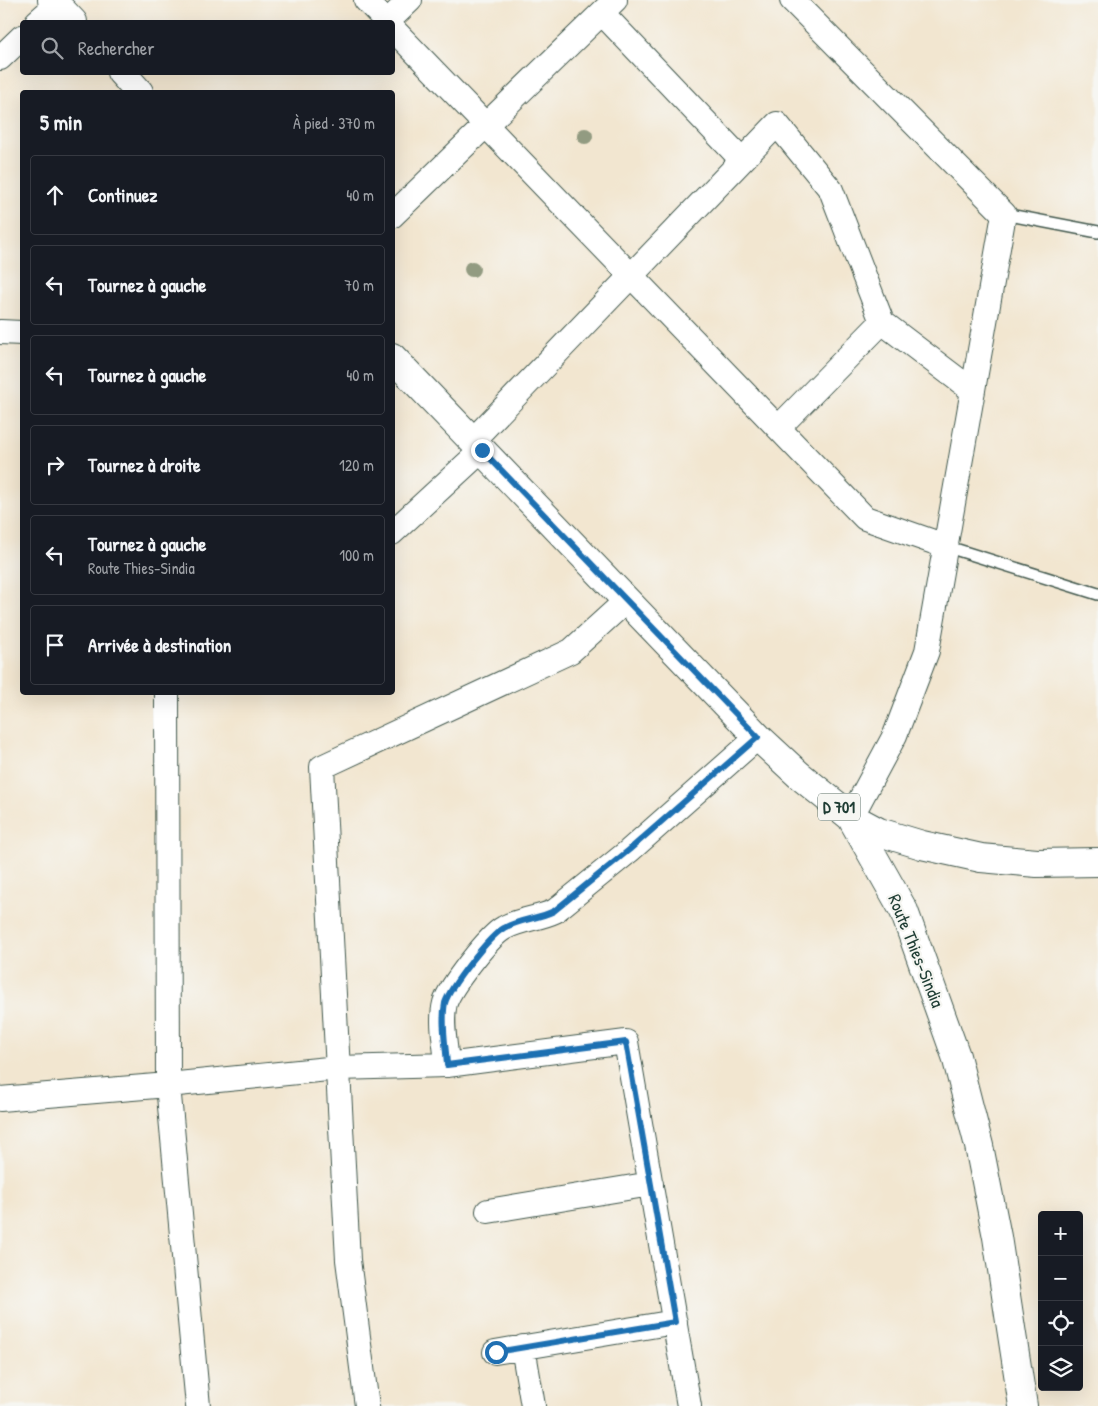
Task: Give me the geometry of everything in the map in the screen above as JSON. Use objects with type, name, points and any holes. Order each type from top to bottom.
[{"type":"main road","points":[[124,75],[138,90]]},
{"type":"main road","name":"Route Thies-Sindia","points":[[395,360],[758,737],[799,775],[851,817],[904,911],[956,1056],[979,1146],[997,1237],[1023,1406]]},
{"type":"main road","points":[[851,817],[879,832],[913,843],[981,858],[1037,863],[1098,862]]},
{"type":"street","points":[[366,0],[385,20]]},
{"type":"street","points":[[389,20],[410,0]]},
{"type":"street","points":[[792,0],[1004,214],[927,651],[895,735],[851,817]]},
{"type":"street","points":[[395,213],[612,3],[742,160]]},
{"type":"street","points":[[395,31],[865,518],[945,546]]},
{"type":"street","points":[[0,58],[20,39]]},
{"type":"street","points":[[395,530],[477,445],[631,276],[777,124],[831,190],[882,322],[973,391]]},
{"type":"street","points":[[778,428],[882,322]]},
{"type":"street","points":[[0,332],[20,332]]},
{"type":"street","points":[[367,1406],[348,1260],[322,767],[571,651],[627,600]]},
{"type":"street","points":[[167,695],[168,1085],[198,1406]]},
{"type":"street","points":[[447,1065],[445,1004],[449,993],[492,936],[502,928],[518,921],[545,916],[554,911],[629,850],[758,737]]},
{"type":"street","points":[[0,1099],[338,1068],[447,1065],[626,1042],[689,1406]]},
{"type":"street","points":[[488,1211],[651,1184]]},
{"type":"street","points":[[496,1352],[675,1322]]},
{"type":"street","points":[[523,1347],[533,1406]]},
{"type":"lane","points":[[1004,214],[1098,232]]},
{"type":"lane","points":[[945,546],[1098,594]]},
{"type":"route","points":[[482,450],[758,737],[629,850],[554,911],[545,916],[518,921],[502,928],[492,936],[449,993],[445,1004],[444,1017],[447,1065],[626,1042],[675,1322],[496,1352]]}]
